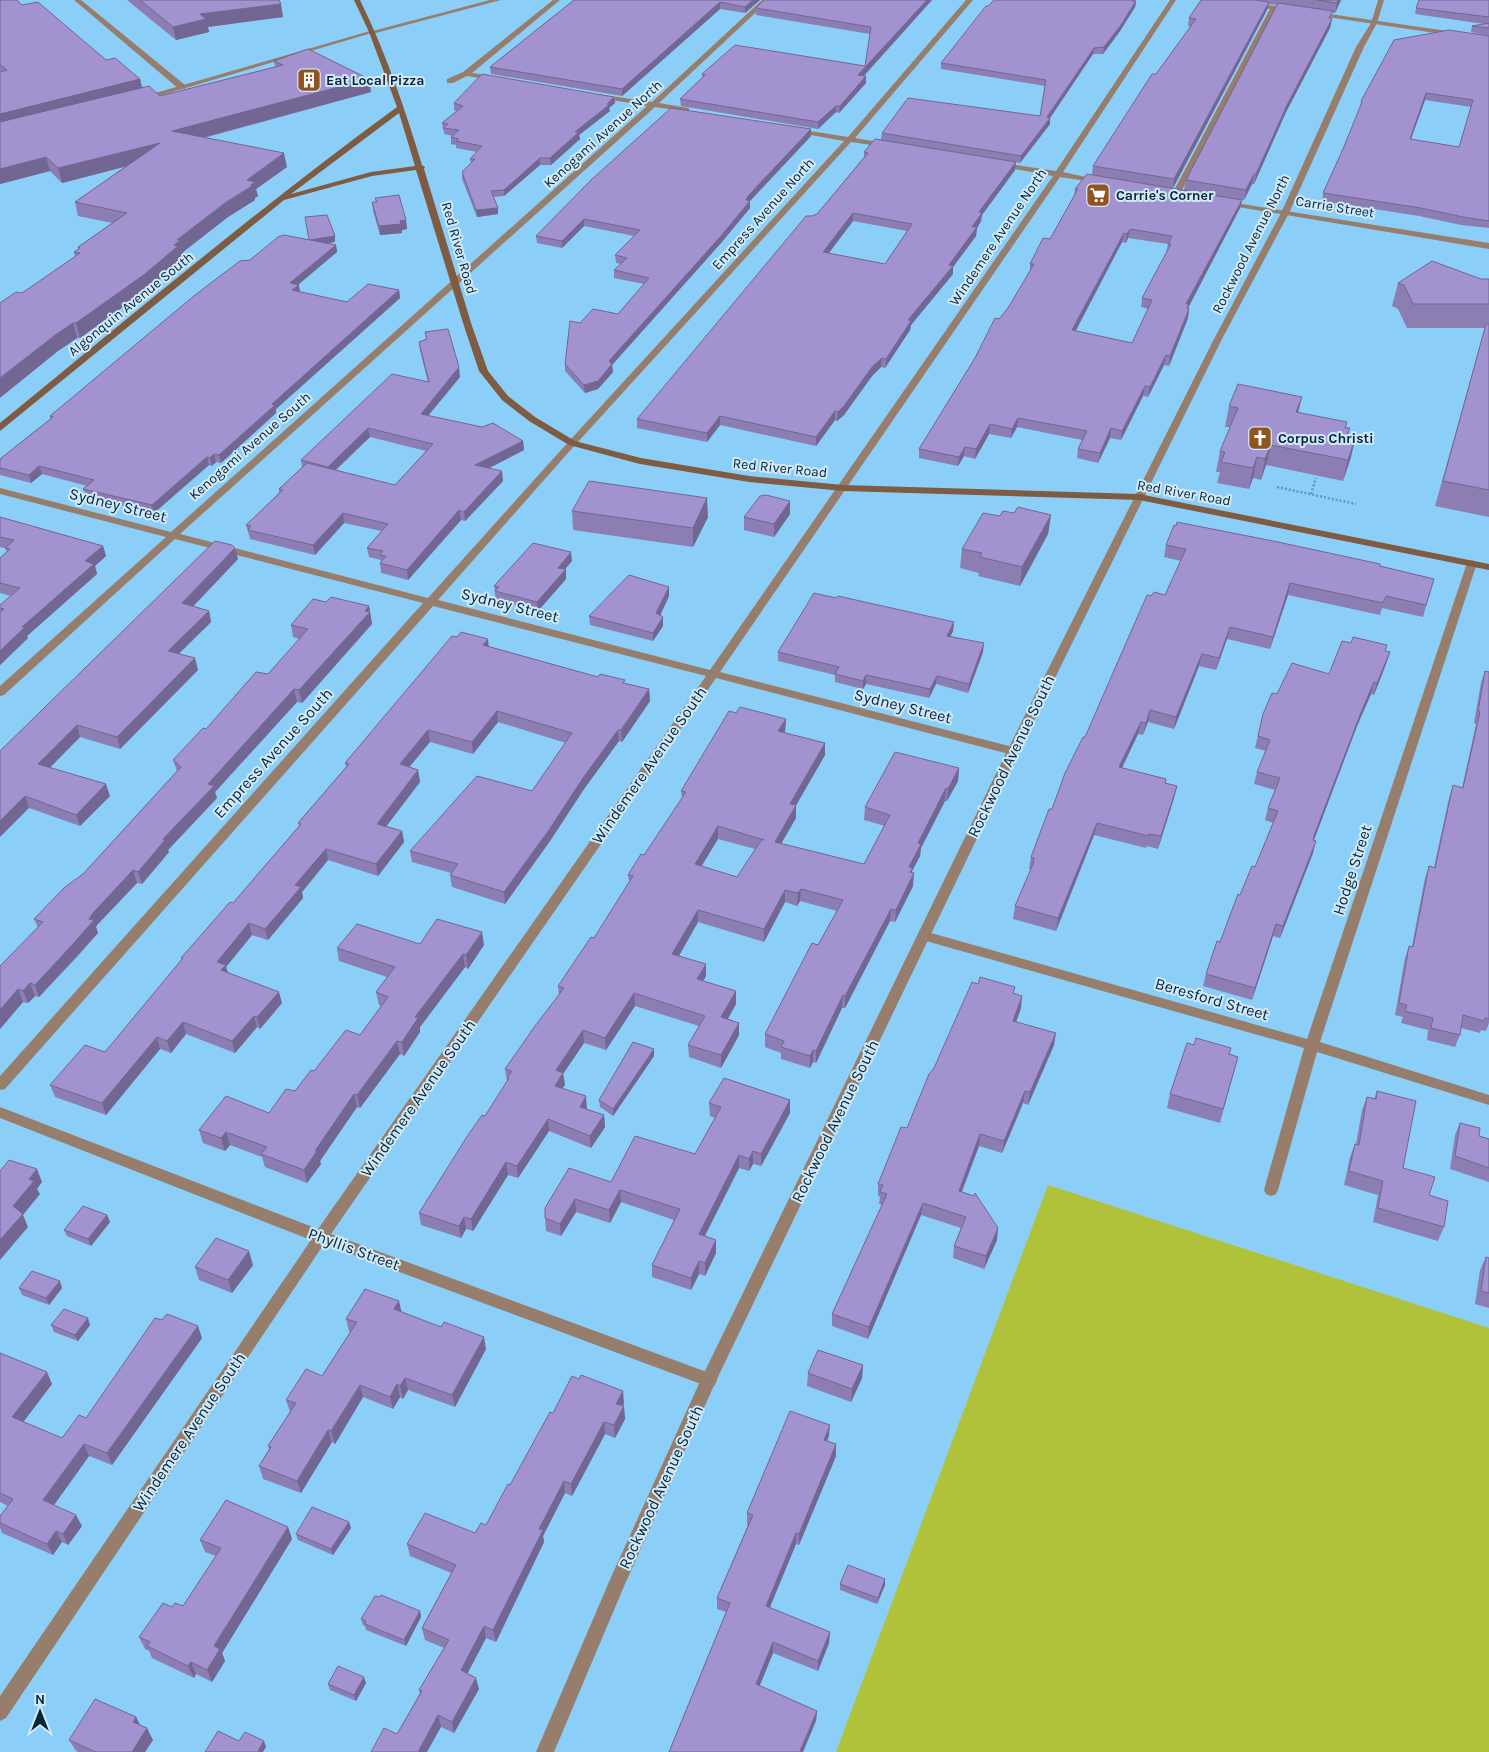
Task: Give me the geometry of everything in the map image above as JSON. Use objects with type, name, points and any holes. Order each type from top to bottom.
[{"type":"main road","name":"Red River Road","points":[[357,0],[372,32],[401,108],[484,370],[505,398],[532,420],[572,443],[640,461],[689,471],[843,488],[1139,498],[1489,567]]},
{"type":"main road","name":"Algonquin Avenue South","points":[[0,428],[279,200],[350,144],[401,108]]},
{"type":"main road","name":"Algonquin Avenue South","points":[[279,200],[371,174],[421,167]]},
{"type":"street","points":[[77,0],[182,87]]},
{"type":"street","points":[[134,99],[372,32],[498,0]]},
{"type":"street","points":[[450,81],[466,74],[557,0]]},
{"type":"street","name":"Kenogami Avenue North","points":[[456,285],[766,0]]},
{"type":"street","name":"Empress Avenue North","points":[[572,443],[850,139],[970,0]]},
{"type":"street","name":"Windemere Avenue North","points":[[843,488],[1059,173],[1173,0]]},
{"type":"street","name":"Rockwood Avenue North","points":[[1139,498],[1217,341],[1285,213],[1360,47],[1374,23],[1381,0]]},
{"type":"street","points":[[1240,3],[1303,12]]},
{"type":"street","points":[[1312,13],[1489,39]]},
{"type":"street","points":[[466,74],[504,80]]},
{"type":"street","points":[[589,94],[694,112]]},
{"type":"street","points":[[781,127],[897,147]]},
{"type":"street","points":[[992,162],[1111,183]]},
{"type":"street","points":[[1167,192],[1185,195]]},
{"type":"street","name":"Carrie Street","points":[[1221,202],[1489,246]]},
{"type":"street","name":"Kenogami Avenue South","points":[[0,692],[171,535],[456,285]]},
{"type":"street","name":"Empress Avenue South","points":[[0,1085],[572,443]]},
{"type":"street","name":"Windemere Avenue South","points":[[0,1712],[321,1237],[843,488]]},
{"type":"street","name":"Sydney Street","points":[[0,491],[1012,751]]},
{"type":"street","name":"Rockwood Avenue South","points":[[545,1752],[618,1581],[710,1380],[1012,751],[1139,498]]},
{"type":"street","name":"Hodge Street","points":[[1271,1190],[1312,1045],[1472,563]]},
{"type":"street","name":"Beresford Street","points":[[924,936],[1312,1045],[1489,1100]]},
{"type":"street","name":"Phyllis Street","points":[[0,1112],[321,1237],[710,1380]]},
{"type":"lane","points":[[1176,194],[1273,8]]},
{"type":"path","points":[[1311,494],[1316,478]]},
{"type":"path","points":[[1276,487],[1356,504]]},
{"type":"green space","points":[[1048,1185],[1489,1328],[1489,1752],[836,1752]]},
{"type":"building","points":[[0,0],[17,0],[22,5],[38,2],[106,60],[115,58],[140,79],[0,114],[0,72],[7,70],[0,65]]},
{"type":"building","points":[[140,0],[279,0],[281,4],[200,14],[206,19],[173,27]]},
{"type":"building","points":[[574,0],[753,0],[745,7],[720,2],[622,89],[490,67]]},
{"type":"building","points":[[764,0],[927,0],[858,75],[866,76],[840,106],[836,106],[818,122],[680,99],[705,75],[702,74],[735,45],[865,66],[871,27],[756,8]]},
{"type":"building","points":[[994,0],[1136,1],[1104,47],[1094,48],[1047,117],[1050,118],[1021,156],[882,133],[908,98],[1040,116],[1046,80],[941,63],[986,6]]},
{"type":"building","points":[[1201,0],[1255,0],[1269,2],[1174,179],[1093,166],[1152,74],[1156,74],[1196,19],[1189,18]]},
{"type":"building","points":[[1317,0],[1338,0],[1337,3]]},
{"type":"building","points":[[1419,0],[1489,0],[1489,17],[1416,8]]},
{"type":"building","points":[[1278,3],[1333,11],[1329,18],[1332,19],[1288,103],[1256,174],[1254,174],[1246,190],[1186,180]]},
{"type":"building","points":[[1489,23],[1489,28],[1472,26]]},
{"type":"building","points":[[1449,30],[1489,36],[1489,221],[1421,208],[1323,193],[1343,149],[1361,101],[1394,40]],"holes":[[[1426,93],[1473,100],[1459,147],[1410,139]]]},
{"type":"building","points":[[308,49],[369,79],[172,131],[284,153],[247,180],[255,182],[252,186],[225,203],[177,240],[181,240],[174,245],[178,246],[145,274],[76,323],[73,323],[54,336],[0,378],[0,303],[16,292],[22,293],[80,253],[74,252],[80,248],[78,247],[127,213],[75,202],[160,143],[58,168],[46,157],[0,169],[0,122],[149,86],[160,96],[283,65],[274,61]]},
{"type":"building","points":[[482,74],[614,97],[607,104],[609,105],[575,132],[579,132],[550,158],[540,158],[504,190],[491,191],[498,208],[476,210],[462,172],[475,159],[470,159],[482,146],[456,141],[459,139],[451,137],[459,130],[443,128],[448,124],[442,123],[463,106],[454,103]]},
{"type":"building","points":[[671,108],[811,129],[748,196],[746,200],[750,201],[609,361],[612,364],[598,381],[584,385],[565,364],[570,321],[580,323],[593,309],[618,314],[649,278],[614,270],[627,258],[615,255],[640,230],[584,219],[562,241],[536,236],[591,180]]},
{"type":"building","points":[[875,139],[1016,162],[979,212],[982,213],[972,227],[977,227],[949,265],[953,266],[908,320],[911,321],[886,359],[882,358],[872,367],[844,406],[838,412],[835,411],[816,437],[720,416],[707,433],[637,419],[806,216],[817,214],[868,153],[864,152]],"holes":[[[853,213],[912,224],[885,264],[823,252]]]},
{"type":"building","points":[[1087,174],[1242,200],[1186,304],[1189,304],[1187,308],[1189,309],[1170,356],[1166,355],[1150,387],[1145,386],[1122,431],[1111,428],[1100,453],[1078,449],[1087,431],[1018,418],[1012,429],[990,424],[976,449],[965,447],[959,457],[919,449],[975,358],[995,318],[999,319],[1008,308],[1034,264],[1030,264],[1043,238],[1050,239],[1078,189],[1075,189]],"holes":[[[1130,229],[1172,236],[1168,244],[1171,244],[1142,298],[1152,300],[1132,343],[1072,330],[1124,233],[1127,234]]]},
{"type":"building","points":[[399,195],[406,220],[400,221],[401,224],[379,226],[372,202],[377,202],[375,198]]},
{"type":"building","points":[[327,215],[335,236],[309,240],[305,217]]},
{"type":"building","points":[[284,235],[336,245],[290,283],[299,285],[292,290],[347,302],[368,284],[399,290],[272,404],[275,405],[219,455],[214,454],[210,458],[207,457],[152,505],[83,489],[94,480],[39,466],[29,475],[0,468],[0,459],[53,417],[50,416],[195,295],[240,261],[250,260],[278,237]]},
{"type":"building","points":[[1432,261],[1481,279],[1489,279],[1489,304],[1413,304],[1404,285],[1398,283]]},
{"type":"building","points":[[1486,324],[1489,324],[1489,490],[1443,481]]},
{"type":"building","points":[[448,329],[459,367],[421,414],[482,427],[493,423],[523,441],[475,465],[502,471],[464,512],[459,510],[407,570],[380,563],[386,556],[380,555],[383,551],[367,548],[388,524],[343,513],[313,545],[248,530],[251,526],[246,525],[283,490],[279,489],[307,463],[395,485],[433,444],[368,428],[328,467],[301,460],[392,374],[429,382],[419,342],[427,339],[425,332]]},
{"type":"building","points":[[1238,384],[1302,397],[1296,412],[1347,422],[1345,428],[1350,428],[1347,434],[1356,436],[1348,460],[1271,445],[1265,459],[1257,457],[1253,468],[1221,462],[1225,452],[1220,451],[1238,408],[1229,406]]},
{"type":"building","points":[[589,481],[707,498],[693,528],[572,511]]},
{"type":"building","points":[[766,495],[790,501],[774,524],[744,517],[760,496]]},
{"type":"building","points":[[1018,507],[1051,515],[1022,567],[980,557],[982,553],[962,549],[983,513],[1000,516],[1003,511],[1014,513]]},
{"type":"building","points":[[0,517],[103,546],[85,561],[94,564],[22,627],[25,627],[0,651],[0,612],[4,609],[0,608],[0,605],[20,588],[0,583],[0,558],[10,549],[5,548],[14,540],[0,537]]},
{"type":"building","points":[[1177,522],[1380,564],[1380,566],[1434,579],[1426,605],[1386,596],[1383,603],[1290,583],[1273,637],[1230,627],[1219,658],[1202,654],[1176,717],[1150,710],[1146,723],[1141,722],[1119,767],[1166,779],[1165,783],[1177,786],[1161,836],[1149,834],[1149,836],[1097,823],[1058,918],[1015,906],[1033,864],[1034,858],[1031,857],[1049,809],[1052,809],[1065,773],[1083,737],[1085,737],[1147,595],[1151,596],[1154,592],[1165,595],[1186,549],[1166,545]]},
{"type":"building","points":[[215,541],[232,545],[235,548],[182,603],[209,611],[168,651],[195,658],[117,737],[77,725],[38,764],[106,784],[76,815],[25,796],[0,821],[0,751]]},
{"type":"building","points":[[533,543],[571,552],[558,568],[566,569],[537,602],[495,591],[499,587],[494,586]]},
{"type":"building","points":[[629,575],[669,587],[656,613],[663,617],[653,633],[589,616]]},
{"type":"building","points":[[814,593],[836,598],[838,596],[954,622],[947,636],[984,643],[969,684],[937,676],[930,689],[866,675],[863,681],[835,674],[839,667],[778,652]]},
{"type":"building","points":[[331,597],[369,606],[365,611],[370,612],[299,690],[294,689],[208,784],[214,786],[163,839],[165,840],[138,872],[133,870],[93,913],[89,919],[94,920],[35,985],[30,983],[23,991],[18,989],[0,1010],[0,966],[43,922],[34,919],[65,887],[83,874],[181,767],[173,760],[203,728],[206,729],[256,672],[268,674],[308,629],[291,625],[313,599],[326,602]]},
{"type":"building","points":[[461,632],[488,639],[483,645],[598,677],[600,674],[625,680],[623,683],[649,689],[621,730],[618,730],[583,778],[549,830],[504,892],[450,875],[458,864],[410,851],[477,776],[532,791],[572,733],[497,711],[472,742],[428,730],[400,764],[418,770],[377,824],[402,831],[376,864],[326,849],[295,885],[301,887],[265,929],[249,923],[217,962],[226,965],[221,970],[279,992],[232,1041],[183,1022],[167,1041],[157,1037],[102,1103],[50,1085],[85,1045],[105,1052],[183,958],[181,958],[230,902],[233,903],[301,824],[298,823],[349,764],[345,763],[452,636],[457,637]]},
{"type":"building","points":[[1353,637],[1387,645],[1385,651],[1390,652],[1377,683],[1374,682],[1360,715],[1315,833],[1313,840],[1316,841],[1283,926],[1276,924],[1255,988],[1206,974],[1217,941],[1220,942],[1238,894],[1240,895],[1252,866],[1255,867],[1278,811],[1268,808],[1280,778],[1257,772],[1270,740],[1258,736],[1263,714],[1272,693],[1277,694],[1292,663],[1329,674],[1342,641],[1351,643]]},
{"type":"building","points":[[1485,671],[1489,672],[1489,1019],[1485,1018],[1484,1021],[1463,1015],[1460,1035],[1431,1028],[1433,1018],[1405,1011],[1407,1005],[1399,1003],[1409,946],[1413,947],[1429,866],[1435,868],[1453,785],[1463,788],[1480,712],[1478,711]]},
{"type":"building","points":[[740,707],[786,719],[778,731],[825,743],[790,804],[796,805],[775,842],[864,864],[890,815],[865,807],[895,752],[959,768],[948,789],[946,788],[918,843],[921,844],[909,867],[913,868],[910,872],[914,873],[896,910],[891,909],[845,996],[843,995],[816,1051],[813,1050],[810,1056],[781,1047],[784,1041],[765,1034],[812,943],[818,945],[843,900],[801,889],[798,893],[785,890],[764,929],[698,910],[672,954],[706,964],[697,979],[736,991],[721,1017],[739,1023],[721,1055],[688,1045],[705,1016],[634,993],[605,1038],[583,1030],[556,1070],[563,1073],[555,1086],[586,1096],[580,1107],[604,1115],[590,1136],[548,1119],[517,1166],[506,1162],[471,1219],[464,1217],[459,1226],[419,1213],[468,1135],[482,1115],[485,1116],[509,1078],[512,1071],[505,1069],[564,988],[558,986],[591,937],[594,938],[633,876],[628,875],[641,854],[644,855],[686,792],[681,791],[729,711],[736,713]],"holes":[[[718,826],[762,839],[737,877],[695,864]]]},
{"type":"building","points":[[437,919],[482,932],[466,955],[463,954],[415,1017],[418,1018],[402,1042],[397,1041],[357,1095],[354,1094],[304,1170],[261,1154],[267,1147],[226,1132],[221,1138],[199,1130],[226,1096],[269,1113],[286,1089],[295,1091],[311,1070],[314,1071],[346,1030],[360,1035],[388,997],[376,992],[395,967],[337,948],[357,924],[420,944]]},
{"type":"building","points":[[980,977],[1015,987],[1013,993],[1022,996],[1013,1021],[1056,1033],[1030,1092],[1025,1091],[1004,1141],[980,1134],[959,1191],[974,1196],[975,1193],[998,1228],[986,1256],[954,1246],[966,1217],[923,1203],[869,1327],[832,1314],[887,1194],[880,1192],[883,1185],[878,1184],[901,1127],[907,1128],[929,1074],[934,1068],[972,982],[978,984]]},
{"type":"building","points":[[1196,1038],[1231,1048],[1229,1054],[1238,1057],[1223,1109],[1170,1094],[1187,1043],[1194,1045]]},
{"type":"building","points":[[633,1042],[654,1049],[613,1109],[599,1100]]},
{"type":"building","points":[[724,1078],[790,1100],[761,1154],[753,1151],[749,1159],[739,1155],[699,1234],[716,1240],[705,1263],[699,1261],[691,1278],[652,1265],[680,1209],[620,1190],[609,1210],[575,1199],[560,1224],[545,1218],[545,1208],[569,1168],[611,1182],[635,1136],[695,1154],[721,1107],[709,1103]]},
{"type":"building","points":[[1377,1091],[1416,1101],[1403,1168],[1435,1177],[1429,1195],[1448,1201],[1444,1227],[1378,1208],[1383,1181],[1349,1171],[1355,1144],[1359,1145],[1367,1097],[1376,1099]]},
{"type":"building","points":[[1460,1123],[1480,1128],[1479,1136],[1489,1139],[1489,1168],[1455,1156]]},
{"type":"building","points":[[9,1160],[37,1169],[29,1179],[34,1181],[13,1206],[23,1214],[0,1240],[0,1171]]},
{"type":"building","points":[[83,1206],[107,1215],[88,1239],[64,1230]]},
{"type":"building","points":[[216,1238],[249,1251],[228,1280],[195,1267]]},
{"type":"building","points":[[1486,1257],[1489,1258],[1489,1293],[1481,1291]]},
{"type":"building","points":[[32,1271],[60,1281],[46,1298],[19,1288]]},
{"type":"building","points":[[365,1289],[399,1301],[394,1309],[441,1327],[444,1322],[484,1337],[452,1395],[405,1378],[400,1386],[397,1384],[390,1397],[360,1385],[331,1431],[328,1430],[297,1481],[259,1466],[271,1447],[268,1446],[296,1403],[286,1400],[306,1369],[322,1376],[357,1322],[346,1319]]},
{"type":"building","points":[[64,1309],[88,1318],[75,1335],[51,1325]]},
{"type":"building","points":[[167,1314],[198,1326],[107,1453],[84,1444],[43,1500],[76,1515],[63,1534],[56,1531],[47,1544],[0,1523],[0,1516],[13,1499],[0,1493],[0,1353],[47,1372],[12,1417],[62,1438],[79,1415],[86,1418],[155,1318],[162,1320]]},
{"type":"building","points":[[818,1350],[863,1365],[852,1389],[808,1373]]},
{"type":"building","points":[[581,1375],[623,1391],[616,1404],[624,1406],[614,1425],[604,1422],[571,1484],[564,1481],[539,1529],[543,1530],[493,1630],[484,1626],[461,1670],[476,1678],[452,1722],[438,1715],[418,1752],[371,1752],[384,1728],[397,1734],[422,1691],[419,1690],[449,1640],[422,1628],[456,1565],[407,1544],[425,1513],[475,1533],[481,1523],[486,1525],[550,1412],[553,1413],[572,1376],[579,1379]]},
{"type":"building","points":[[790,1411],[830,1425],[824,1440],[836,1444],[799,1534],[796,1533],[766,1606],[830,1632],[818,1661],[773,1642],[756,1684],[817,1711],[800,1751],[803,1752],[669,1752],[730,1603],[717,1598],[753,1515],[747,1513]]},
{"type":"building","points":[[226,1500],[288,1527],[214,1646],[220,1649],[207,1670],[191,1662],[188,1666],[147,1646],[150,1642],[139,1637],[163,1603],[172,1607],[175,1603],[183,1606],[221,1548],[200,1540]]},
{"type":"building","points":[[312,1507],[349,1522],[331,1549],[296,1534]]},
{"type":"building","points":[[848,1565],[885,1579],[878,1598],[840,1584]]},
{"type":"building","points":[[381,1595],[420,1611],[404,1640],[365,1624],[366,1621],[361,1619],[375,1596],[379,1597]]},
{"type":"building","points":[[338,1666],[364,1677],[354,1695],[328,1684]]},
{"type":"building","points":[[95,1699],[136,1717],[133,1722],[147,1728],[132,1752],[96,1752],[69,1740]]},
{"type":"building","points":[[218,1731],[239,1741],[245,1732],[264,1741],[258,1751],[260,1752],[205,1752]]},
{"type":"place","name":"Eat Local Pizza","points":[[309,80]]},
{"type":"place","name":"Carrie's Corner","points":[[1098,195]]},
{"type":"place","name":"Corpus Christi","points":[[1260,438]]}]
